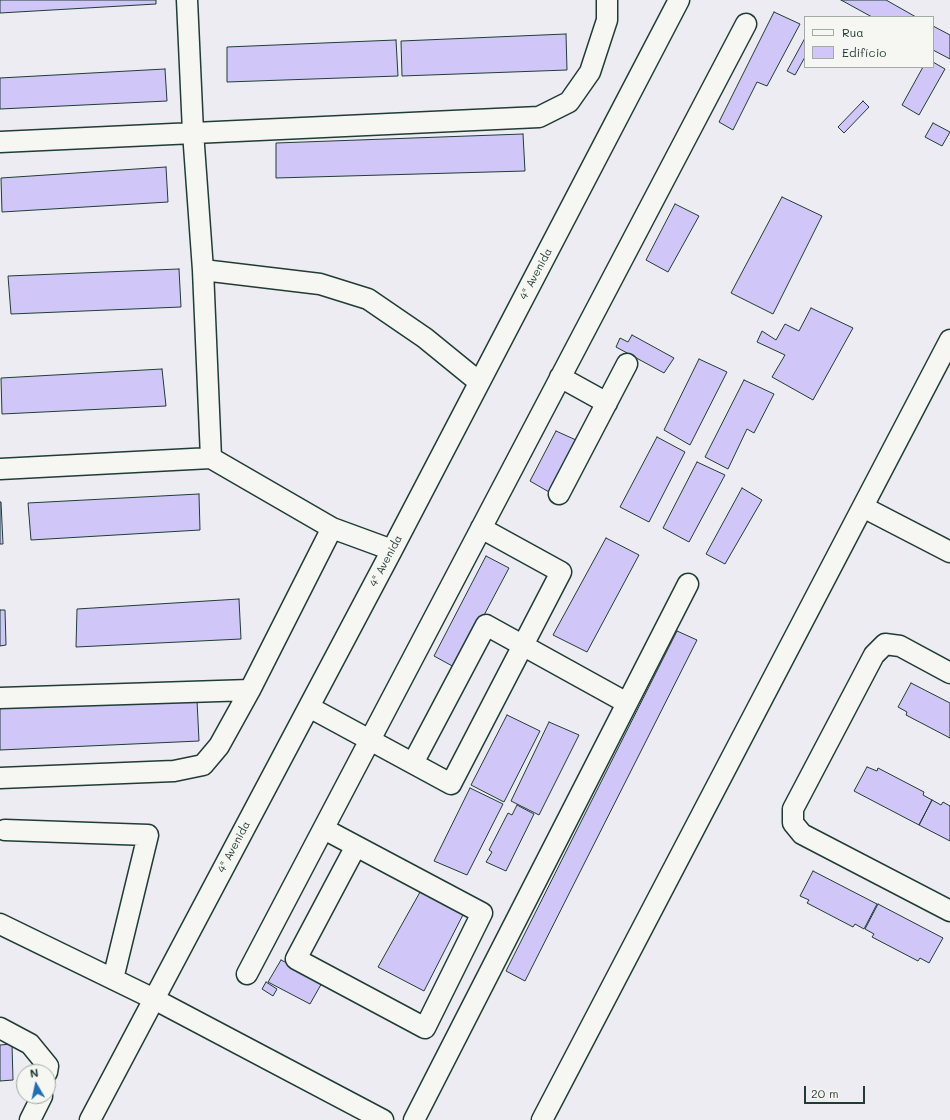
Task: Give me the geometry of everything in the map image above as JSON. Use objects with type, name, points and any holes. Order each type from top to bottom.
[{"type":"street","points":[[187,0],[193,132],[203,270],[211,458]]},
{"type":"street","points":[[0,142],[539,116],[569,102],[590,72],[607,20],[607,0]]},
{"type":"street","name":"4ª Avenida","points":[[90,1120],[392,550],[679,0]]},
{"type":"street","points":[[247,974],[746,24]]},
{"type":"street","points":[[203,270],[320,284],[368,299],[425,338],[479,382]]},
{"type":"street","points":[[542,1120],[950,340]]},
{"type":"street","points":[[559,494],[627,364]]},
{"type":"street","points":[[560,377],[607,403]]},
{"type":"street","points":[[0,469],[211,458],[332,528],[392,550]]},
{"type":"street","points":[[863,507],[950,552]]},
{"type":"street","points":[[0,778],[174,772],[203,765],[219,746],[250,690],[332,528]]},
{"type":"street","points":[[309,706],[451,784],[560,572],[481,528]]},
{"type":"street","points":[[414,1120],[688,584]]},
{"type":"street","points":[[413,763],[486,625],[627,704]]},
{"type":"street","points":[[950,673],[900,646],[885,644],[874,655],[793,808],[793,823],[802,834],[950,911]]},
{"type":"street","points":[[0,698],[250,690]]},
{"type":"street","points":[[324,829],[356,846],[482,913],[425,1028],[296,959],[356,846]]},
{"type":"street","points":[[5,830],[148,835],[113,979]]},
{"type":"street","points":[[0,924],[154,999],[383,1120]]},
{"type":"street","points":[[0,1028],[30,1044],[46,1064]]},
{"type":"street","points":[[30,1120],[38,1104]]},
{"type":"building","points":[[0,0],[156,0],[156,4],[0,13]]},
{"type":"building","points":[[841,0],[886,0],[914,16],[870,16]]},
{"type":"building","points":[[774,12],[800,24],[767,86],[757,82],[733,130],[719,122]]},
{"type":"building","points":[[934,27],[950,35],[950,59],[934,51]]},
{"type":"building","points":[[566,34],[567,70],[402,76],[401,41]]},
{"type":"building","points":[[396,40],[398,76],[227,82],[227,47]]},
{"type":"building","points":[[804,40],[804,59],[795,75],[787,71]]},
{"type":"building","points":[[934,63],[945,69],[919,115],[902,105],[922,68],[934,68]]},
{"type":"building","points":[[165,69],[167,101],[0,109],[0,78]]},
{"type":"building","points":[[863,101],[869,107],[844,133],[838,127]]},
{"type":"building","points":[[933,123],[950,132],[942,146],[925,137]]},
{"type":"building","points":[[523,134],[525,171],[276,178],[276,143]]},
{"type":"building","points":[[166,167],[168,202],[2,212],[1,178]]},
{"type":"building","points":[[782,197],[822,216],[773,314],[731,293]]},
{"type":"building","points":[[675,204],[699,216],[668,272],[646,260]]},
{"type":"building","points":[[179,269],[181,307],[11,314],[8,276]]},
{"type":"building","points":[[811,308],[853,328],[813,400],[772,377],[785,355],[757,342],[762,331],[776,340],[785,324],[799,331]]},
{"type":"building","points":[[632,335],[674,358],[664,373],[616,347],[620,338],[628,342]]},
{"type":"building","points":[[699,359],[727,372],[690,445],[664,430]]},
{"type":"building","points":[[162,369],[166,406],[2,414],[1,378]]},
{"type":"building","points":[[744,380],[774,394],[754,433],[747,429],[728,469],[705,457]]},
{"type":"building","points":[[556,431],[576,440],[549,492],[530,481]]},
{"type":"building","points":[[657,437],[685,452],[649,522],[620,507]]},
{"type":"building","points":[[697,462],[725,475],[689,542],[663,528]]},
{"type":"building","points":[[742,488],[762,500],[725,564],[706,554]]},
{"type":"building","points":[[199,494],[200,530],[31,540],[28,503]]},
{"type":"building","points":[[1,502],[3,544],[0,544]]},
{"type":"building","points":[[606,538],[639,555],[587,652],[553,635]]},
{"type":"building","points":[[486,556],[509,568],[456,668],[434,656]]},
{"type":"building","points":[[239,599],[241,639],[76,647],[77,609]]},
{"type":"building","points":[[0,610],[5,610],[6,645],[0,646]]},
{"type":"building","points":[[677,631],[697,640],[525,981],[506,971]]},
{"type":"building","points":[[911,683],[950,703],[950,738],[906,715],[907,712],[898,707]]},
{"type":"building","points":[[197,700],[199,741],[0,750],[0,708]]},
{"type":"building","points":[[507,715],[540,731],[504,802],[471,785]]},
{"type":"building","points":[[549,722],[579,735],[539,815],[511,801]]},
{"type":"building","points":[[867,767],[877,771],[878,768],[924,792],[923,795],[932,800],[919,825],[854,791]]},
{"type":"building","points":[[470,788],[503,804],[467,875],[434,861]]},
{"type":"building","points":[[932,800],[941,805],[943,802],[950,806],[950,841],[919,825]]},
{"type":"building","points":[[517,805],[534,814],[506,871],[486,862],[492,852],[489,850],[508,813],[512,815]]},
{"type":"building","points":[[813,871],[877,904],[864,929],[855,924],[853,927],[807,903],[809,900],[800,896]]},
{"type":"building","points":[[424,885],[467,907],[424,991],[378,967]]},
{"type":"building","points":[[878,904],[943,938],[929,963],[920,958],[918,961],[872,937],[874,934],[865,929]]},
{"type":"building","points":[[281,960],[323,981],[310,1004],[268,982]]},
{"type":"building","points":[[266,982],[277,989],[273,996],[262,989]]},
{"type":"building","points":[[12,1044],[13,1080],[0,1081],[0,1045]]}]
